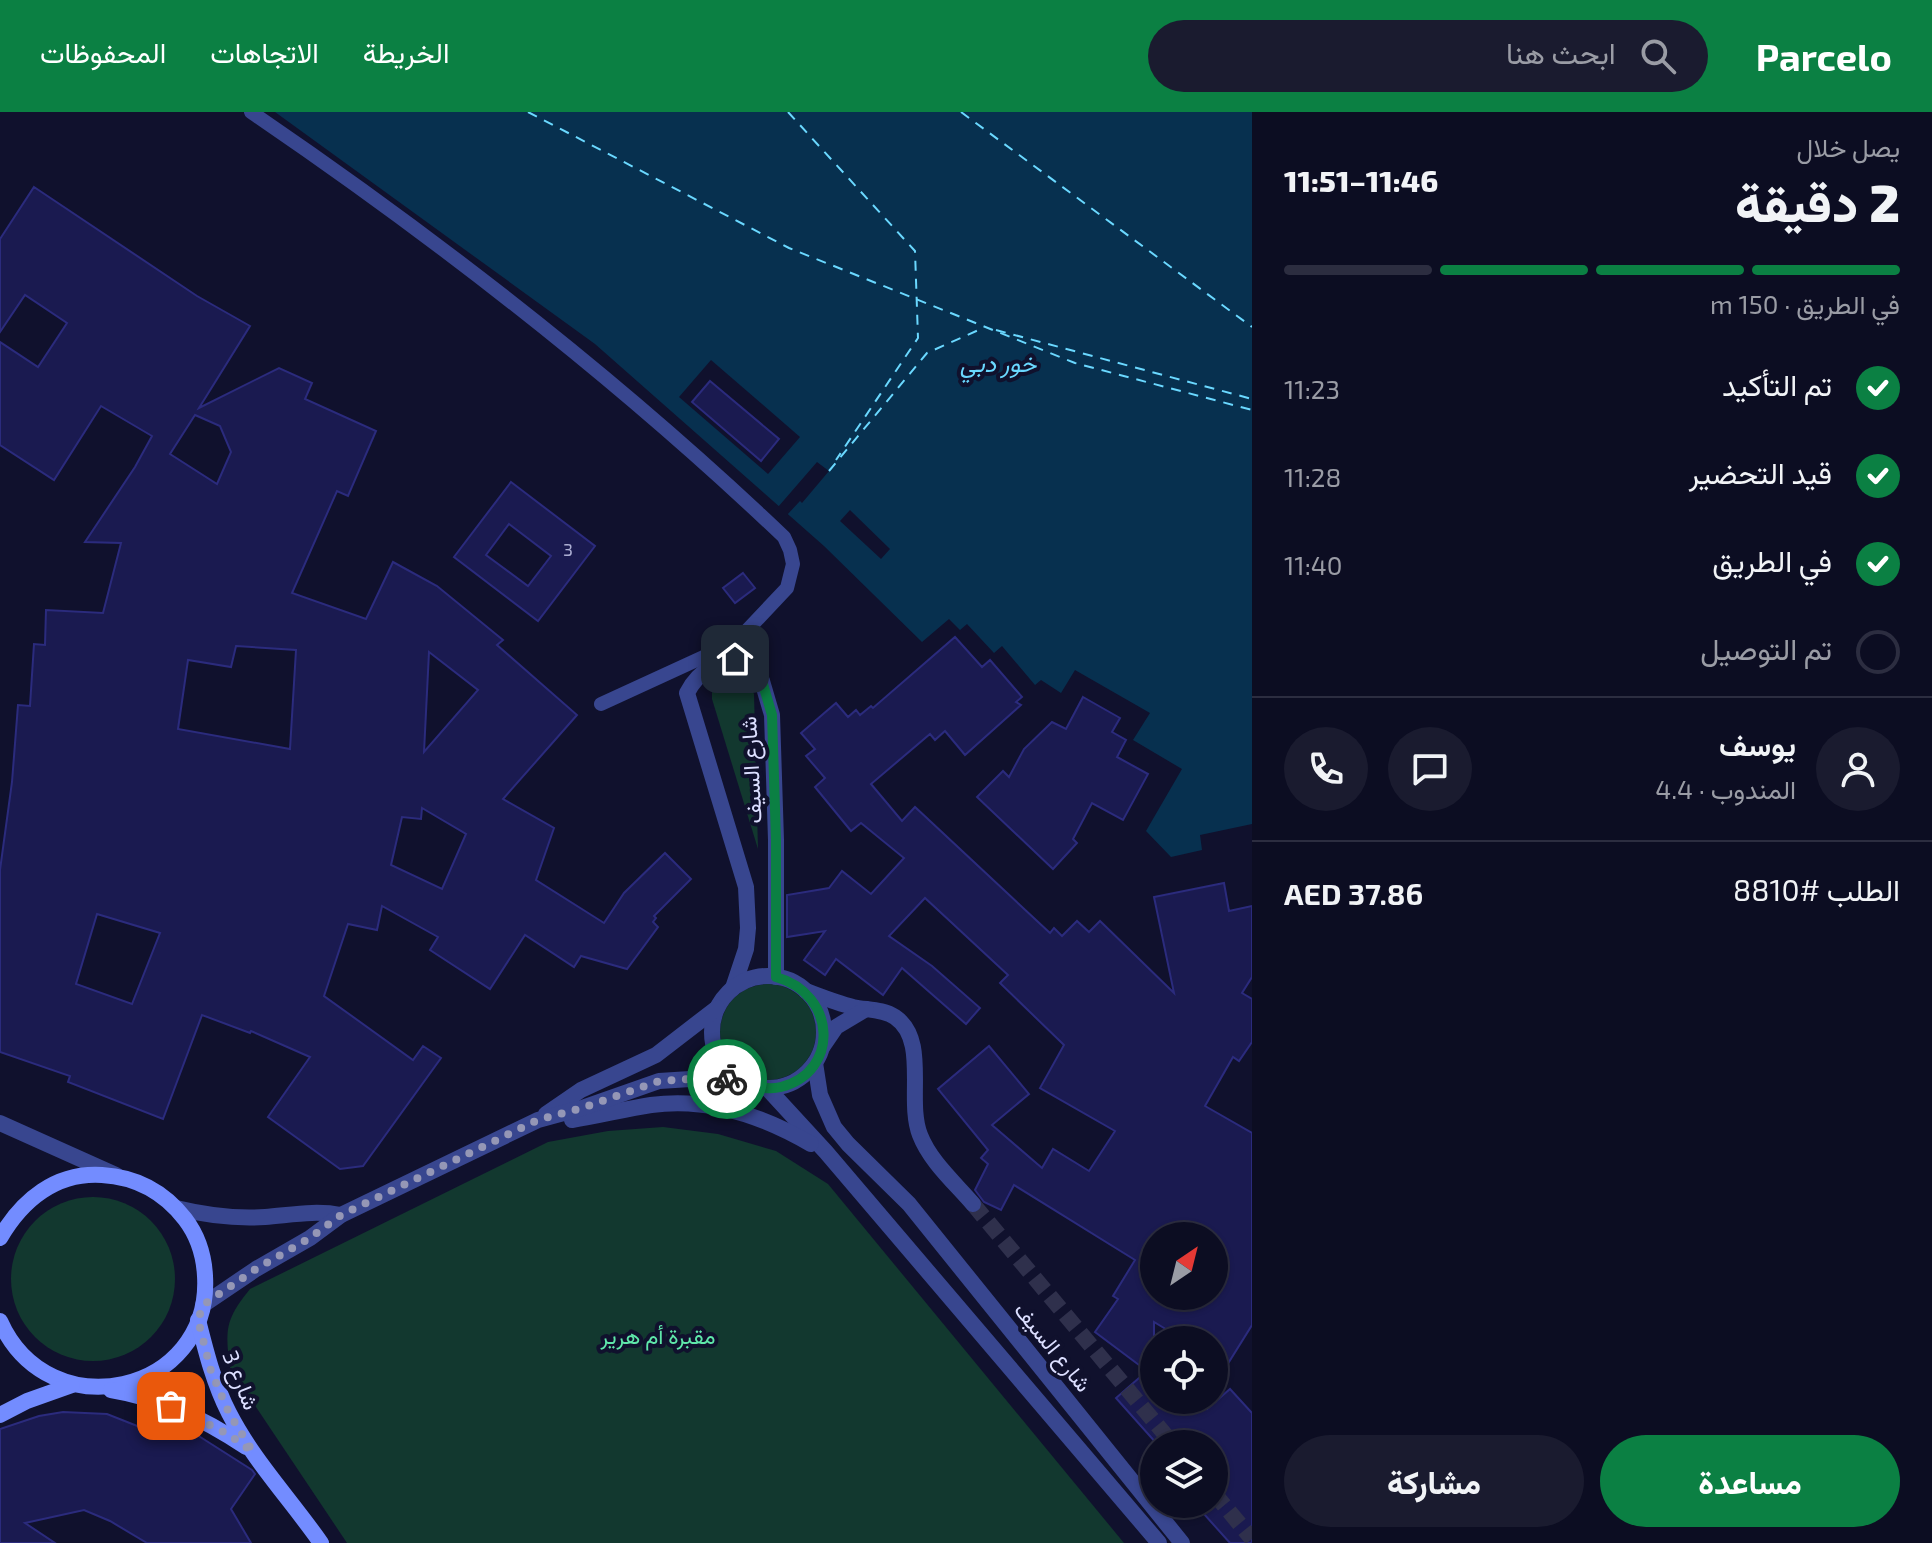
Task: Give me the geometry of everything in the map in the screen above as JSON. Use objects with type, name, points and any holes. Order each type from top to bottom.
[{"type":"main road","points":[[0,1238],[14,1215],[35,1195],[60,1181],[89,1174],[118,1176],[152,1189],[176,1208],[194,1234],[204,1263],[205,1284],[200,1312],[183,1347],[160,1369],[132,1383],[101,1388],[72,1385],[46,1374],[24,1358],[7,1337],[0,1321]]},
{"type":"main road","name":"شارع 3","points":[[200,1312],[219,1393],[234,1423],[321,1543]]},
{"type":"main road","points":[[0,1415],[27,1401],[72,1385]]},
{"type":"main road","name":"شارع 3","points":[[101,1388],[171,1406],[228,1434],[253,1452]]},
{"type":"street","points":[[251,112],[537,320],[784,537],[793,564],[787,588],[736,642],[601,704]]},
{"type":"street","name":"شارع السيف","points":[[733,988],[746,949],[746,887],[687,693],[702,673],[723,661],[735,659],[747,659],[757,672],[772,715],[776,977]]},
{"type":"street","points":[[200,1312],[256,1269],[310,1238],[341,1215],[538,1120],[581,1090],[656,1055],[717,1008],[733,988],[761,976],[790,981],[806,991],[882,1011],[896,1018],[907,1029],[913,1043],[914,1108],[919,1134],[933,1157],[973,1204]]},
{"type":"street","points":[[806,991],[820,1012],[824,1029],[822,1047]]},
{"type":"street","points":[[717,1008],[712,1030],[718,1059],[739,1080],[753,1087],[768,1089],[793,1083],[803,1076],[815,1063],[836,1027],[866,1009]]},
{"type":"street","name":"شارع السيف","points":[[815,1063],[820,1095],[834,1127],[909,1204],[1182,1543]]},
{"type":"street","points":[[538,1120],[659,1081],[706,1078],[739,1080]]},
{"type":"street","name":"شارع السيف","points":[[768,1089],[826,1152],[1159,1543]]},
{"type":"street","points":[[538,1120],[569,1120],[653,1105],[683,1103],[716,1106],[786,1130],[826,1152]]},
{"type":"street","points":[[0,1123],[118,1176]]},
{"type":"street","points":[[176,1208],[234,1217],[313,1212],[341,1215]]},
{"type":"green space","points":[[734,674],[748,680],[754,694],[758,849],[712,699],[719,679]]},
{"type":"green space","points":[[768,984],[786,988],[802,998],[812,1014],[816,1032],[812,1050],[802,1066],[786,1076],[768,1080],[750,1076],[734,1066],[724,1050],[720,1032],[724,1014],[734,998],[750,988]]},
{"type":"green space","name":"مقبرة أم هرير","points":[[663,1127],[718,1134],[776,1151],[828,1184],[1124,1543],[347,1543],[230,1368],[228,1334],[231,1317],[250,1289],[548,1142],[608,1131]]},
{"type":"green space","points":[[93,1197],[124,1204],[151,1221],[168,1248],[175,1279],[168,1310],[151,1337],[124,1354],[93,1361],[62,1354],[35,1337],[18,1310],[11,1279],[18,1248],[35,1221],[62,1204]]},
{"type":"water","name":"خور دبي","points":[[275,112],[1252,112],[1252,824],[1200,835],[1202,850],[1171,857],[1146,831],[1182,769],[1133,740],[1150,713],[1075,670],[1061,693],[1041,680],[1035,685],[1002,646],[994,653],[967,624],[960,630],[949,619],[922,642],[824,546],[595,344]]},
{"type":"pier","points":[[711,360],[800,437],[768,474],[679,397]]},
{"type":"pier","points":[[817,462],[829,471],[802,503],[800,501],[787,515],[778,507]]},
{"type":"pier","points":[[850,510],[890,549],[881,559],[840,521]]},
{"type":"building","points":[[34,187],[197,296],[250,326],[199,408],[279,368],[312,383],[305,399],[376,431],[348,496],[337,491],[292,593],[366,619],[393,562],[437,586],[503,640],[497,645],[577,715],[503,799],[554,828],[536,880],[604,923],[624,893],[665,853],[691,879],[654,916],[653,922],[658,927],[627,969],[581,956],[574,967],[525,935],[490,989],[430,950],[438,937],[382,906],[377,930],[348,924],[324,996],[413,1060],[423,1046],[441,1058],[363,1166],[340,1169],[268,1117],[310,1057],[251,1031],[202,1015],[163,1119],[68,1082],[70,1076],[0,1052],[0,870],[18,705],[30,706],[34,644],[45,645],[46,610],[103,613],[121,543],[85,542],[152,436],[101,406],[54,480],[0,445],[0,342],[38,367],[67,323],[25,295],[0,332],[0,239]],"holes":[[[195,415],[220,426],[231,452],[217,484],[170,454]],[[236,646],[296,650],[290,749],[178,729],[188,660],[231,667]],[[429,652],[478,690],[424,752]],[[422,808],[466,834],[442,889],[391,865],[402,817],[421,819]],[[97,914],[160,933],[132,1004],[76,984]]]},
{"type":"building","points":[[710,381],[779,439],[761,461],[692,402]]},
{"type":"building","points":[[511,482],[595,546],[538,621],[454,557]],"holes":[[[509,524],[551,556],[528,586],[486,555]]]},
{"type":"building","points":[[743,573],[755,588],[735,603],[723,588]]},
{"type":"building","points":[[955,637],[982,667],[990,660],[1022,697],[1016,702],[1021,705],[965,755],[945,731],[935,740],[930,734],[871,784],[902,821],[915,807],[1050,933],[1054,928],[1062,936],[1077,921],[1089,932],[1100,921],[1174,993],[1154,897],[1224,883],[1229,911],[1252,906],[1252,977],[1242,993],[1252,999],[1252,1042],[1239,1061],[1233,1057],[1205,1106],[1252,1133],[1252,1325],[1228,1364],[1228,1326],[1161,1326],[1154,1322],[1154,1326],[1140,1326],[1140,1366],[1095,1332],[1118,1299],[1113,1296],[1135,1260],[1014,1185],[1001,1210],[984,1202],[975,1190],[988,1164],[981,1158],[988,1150],[938,1089],[989,1046],[1029,1094],[992,1125],[1042,1168],[1053,1149],[1089,1171],[1115,1131],[1040,1088],[1064,1045],[1000,983],[1008,975],[925,898],[889,936],[932,966],[980,1008],[966,1024],[902,968],[883,995],[836,959],[825,975],[804,960],[825,931],[787,937],[787,895],[829,888],[842,871],[871,894],[904,858],[861,823],[851,831],[815,787],[825,778],[806,756],[815,749],[801,733],[836,703],[848,717],[856,710],[860,715],[871,706],[873,708]]},
{"type":"building","points":[[1083,697],[1120,718],[1112,732],[1126,740],[1117,757],[1148,774],[1123,820],[1092,803],[1073,839],[1077,843],[1053,869],[977,797],[1003,771],[1009,777],[1024,749],[1052,722],[1066,729]]},
{"type":"building","points":[[1140,1377],[1140,1414],[1228,1414],[1230,1389],[1252,1413],[1252,1543],[1230,1543],[1208,1518],[1228,1518],[1228,1430],[1145,1430],[1116,1398]]},
{"type":"building","points":[[63,1412],[107,1414],[160,1435],[172,1419],[252,1470],[255,1474],[231,1509],[251,1543],[147,1543],[84,1510],[25,1523],[55,1543],[0,1543],[0,1429]]},
{"type":"ferry route","points":[[528,112],[789,248],[1075,363],[1252,410]]},
{"type":"ferry route","points":[[788,112],[915,251],[918,338],[836,460]]},
{"type":"ferry route","points":[[961,112],[1252,327]]},
{"type":"ferry route","points":[[829,471],[927,353],[983,328]]},
{"type":"ferry route","points":[[996,330],[1252,399]]},
{"type":"tunnel","points":[[973,1204],[1161,1430]]},
{"type":"tunnel","points":[[1228,1510],[1252,1539]]},
{"type":"way so far","points":[[171,1406],[228,1434],[253,1452],[229,1413],[211,1371],[198,1320],[203,1305],[327,1227],[341,1215],[538,1120],[659,1081],[727,1079]]},
{"type":"route","points":[[727,1079],[768,1089],[793,1083],[815,1063],[822,1047],[824,1029],[820,1012],[806,991],[776,977],[772,715],[757,672],[747,659],[735,659]]}]
